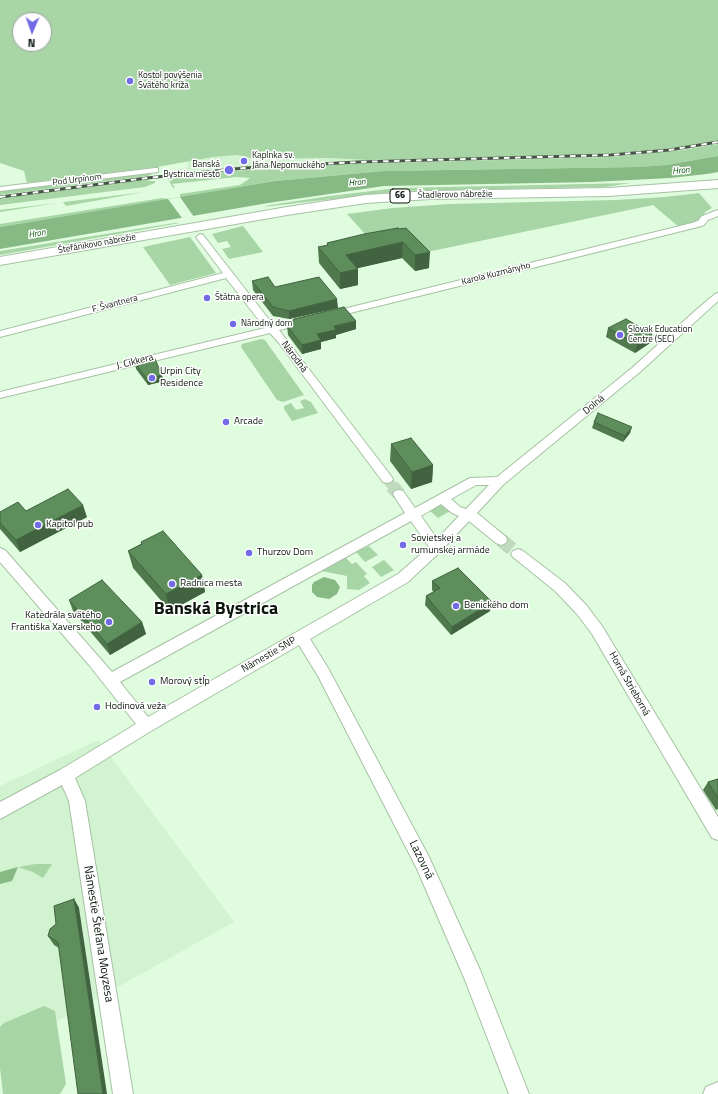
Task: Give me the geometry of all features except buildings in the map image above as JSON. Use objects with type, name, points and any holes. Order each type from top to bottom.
[{"type":"main road","name":"Štadlerovo nábrežie","points":[[197,232],[323,205],[387,197],[454,194],[609,192],[718,184]]},
{"type":"main road","name":"Štefánikovo nábrežie","points":[[0,260],[197,232]]},
{"type":"street","name":"Pod Urpínom","points":[[0,189],[155,170]]},
{"type":"street","name":"Karola Kuzmányho","points":[[271,329],[695,225],[701,223],[705,218],[718,214]]},
{"type":"street","name":"Národná","points":[[197,232],[271,329],[283,341],[387,479]]},
{"type":"street","name":"F. Švantnera","points":[[0,334],[229,274]]},
{"type":"street","name":"Dolná","points":[[469,514],[500,481],[636,370],[718,296]]},
{"type":"street","name":"J. Cikkera","points":[[0,395],[271,329]]},
{"type":"street","points":[[109,681],[474,480],[500,481]]},
{"type":"street","points":[[399,494],[436,548]]},
{"type":"street","points":[[442,498],[456,510],[469,514],[501,540]]},
{"type":"street","name":"Námestie SNP","points":[[146,726],[396,582],[436,548],[469,514]]},
{"type":"street","points":[[0,553],[95,663],[146,726],[101,755],[0,811]]},
{"type":"street","name":"Horná Strieborná","points":[[518,554],[560,587],[582,610],[598,630],[634,694],[718,832]]},
{"type":"street","name":"Lazovná","points":[[301,637],[323,672],[423,863],[473,977],[520,1094]]},
{"type":"street","name":"Námestie Štefana Moyzesa","points":[[66,775],[77,801],[123,1094]]},
{"type":"street","points":[[713,1094],[718,1092]]},
{"type":"shaded area","points":[[0,0],[718,0],[718,141],[652,151],[582,156],[368,160],[326,158],[255,159],[237,155],[213,157],[157,167],[27,183],[24,171],[0,163]]},
{"type":"shaded area","points":[[718,144],[718,156],[666,165],[638,167],[384,171],[275,181],[180,197],[180,194],[240,185],[250,178],[236,177],[172,184],[175,187],[173,188],[167,177],[257,169],[342,164],[612,157],[683,150]]},
{"type":"shaded area","points":[[237,155],[255,159],[326,158],[368,160],[368,163],[282,167],[167,177],[167,172],[188,167],[186,162],[213,157]]},
{"type":"shaded area","points":[[150,173],[151,175],[147,176],[0,195],[0,191]]},
{"type":"shaded area","points":[[148,179],[149,181],[155,181],[155,183],[145,187],[0,205],[0,198]]},
{"type":"shaded area","points":[[631,183],[605,187],[402,191],[263,207],[330,196],[397,188]]},
{"type":"shaded area","points":[[144,192],[66,206],[63,202]]},
{"type":"shaded area","points":[[699,193],[712,208],[705,212],[702,221],[679,227],[653,205],[427,252],[409,239],[375,245],[347,214],[393,208],[450,204],[616,200]]},
{"type":"shaded area","points":[[162,198],[169,199],[0,227],[0,224]]},
{"type":"shaded area","points":[[59,203],[0,212],[0,210]]},
{"type":"shaded area","points":[[180,223],[0,255],[0,251]]},
{"type":"shaded area","points":[[243,226],[263,252],[229,259],[222,249],[231,247],[227,241],[218,243],[212,234]]},
{"type":"shaded area","points":[[190,237],[216,273],[170,285],[143,247]]},
{"type":"shaded area","points":[[261,339],[265,340],[304,395],[283,402],[277,400],[241,347],[242,344]]},
{"type":"shaded area","points":[[305,399],[311,402],[318,413],[292,421],[284,409],[284,406],[291,403],[296,410],[304,408],[300,401]]},
{"type":"shaded area","points":[[441,501],[452,510],[438,518],[428,509]]},
{"type":"shaded area","points":[[369,546],[378,555],[365,562],[356,552]]},
{"type":"shaded area","points":[[345,557],[352,564],[356,562],[367,574],[364,576],[370,583],[359,590],[347,589],[347,576],[321,571]]},
{"type":"shaded area","points":[[384,560],[394,570],[381,577],[372,567]]},
{"type":"shaded area","points":[[98,740],[234,922],[0,1053],[0,786]]},
{"type":"shaded area","points":[[36,864],[52,864],[43,878],[33,872],[18,867]]},
{"type":"shaded area","points":[[44,1006],[55,1011],[66,1084],[60,1094],[3,1094],[0,1068],[0,1027],[4,1023]]},
{"type":"water","name":"Hron","points":[[718,156],[718,172],[707,174],[670,178],[592,182],[384,186],[268,203],[0,249],[0,227],[275,181],[384,171],[638,167],[666,165]]},
{"type":"water","points":[[324,577],[335,580],[340,587],[337,594],[329,599],[317,597],[312,592],[312,585],[314,582]]},
{"type":"water","points":[[18,867],[12,881],[0,884],[0,872]]},
{"type":"pier","points":[[180,197],[194,217],[182,218],[168,199]]},
{"type":"tunnel","points":[[387,479],[393,487]]},
{"type":"tunnel","points":[[392,486],[399,494]]},
{"type":"tunnel","points":[[501,540],[518,554]]},
{"type":"railway","points":[[0,197],[147,178],[244,168],[358,162],[611,155],[669,150],[718,142]]},
{"type":"place","name":"Kostol povýšenia Svätého kríža","points":[[130,81]]},
{"type":"place","name":"Kaplnka sv. Jána Nepomuckého","points":[[244,161]]},
{"type":"place","name":"Banská Bystrica mesto","points":[[229,170]]},
{"type":"place","name":"Štátna opera","points":[[207,298]]},
{"type":"place","name":"Národný dom","points":[[233,324]]},
{"type":"place","name":"Slovak Education Centre (SEC)","points":[[620,335]]},
{"type":"place","name":"Urpin City Residence","points":[[152,378]]},
{"type":"place","name":"Arcade","points":[[226,422]]},
{"type":"place","name":"Kapitol pub","points":[[38,525]]},
{"type":"place","name":"Sovietskej a rumunskej armáde","points":[[403,545]]},
{"type":"place","name":"Thurzov Dom","points":[[249,553]]},
{"type":"place","name":"Radnica mesta","points":[[172,584]]},
{"type":"place","name":"Benického dom","points":[[456,606]]},
{"type":"place","name":"Katedrála svätého Františka Xaverskeho","points":[[109,622]]},
{"type":"place","name":"Morový stĺp","points":[[152,682]]},
{"type":"place","name":"Hodinová veža","points":[[97,707]]},
{"type":"district","name":"Banská Bystrica","points":[[216,610]]}]
